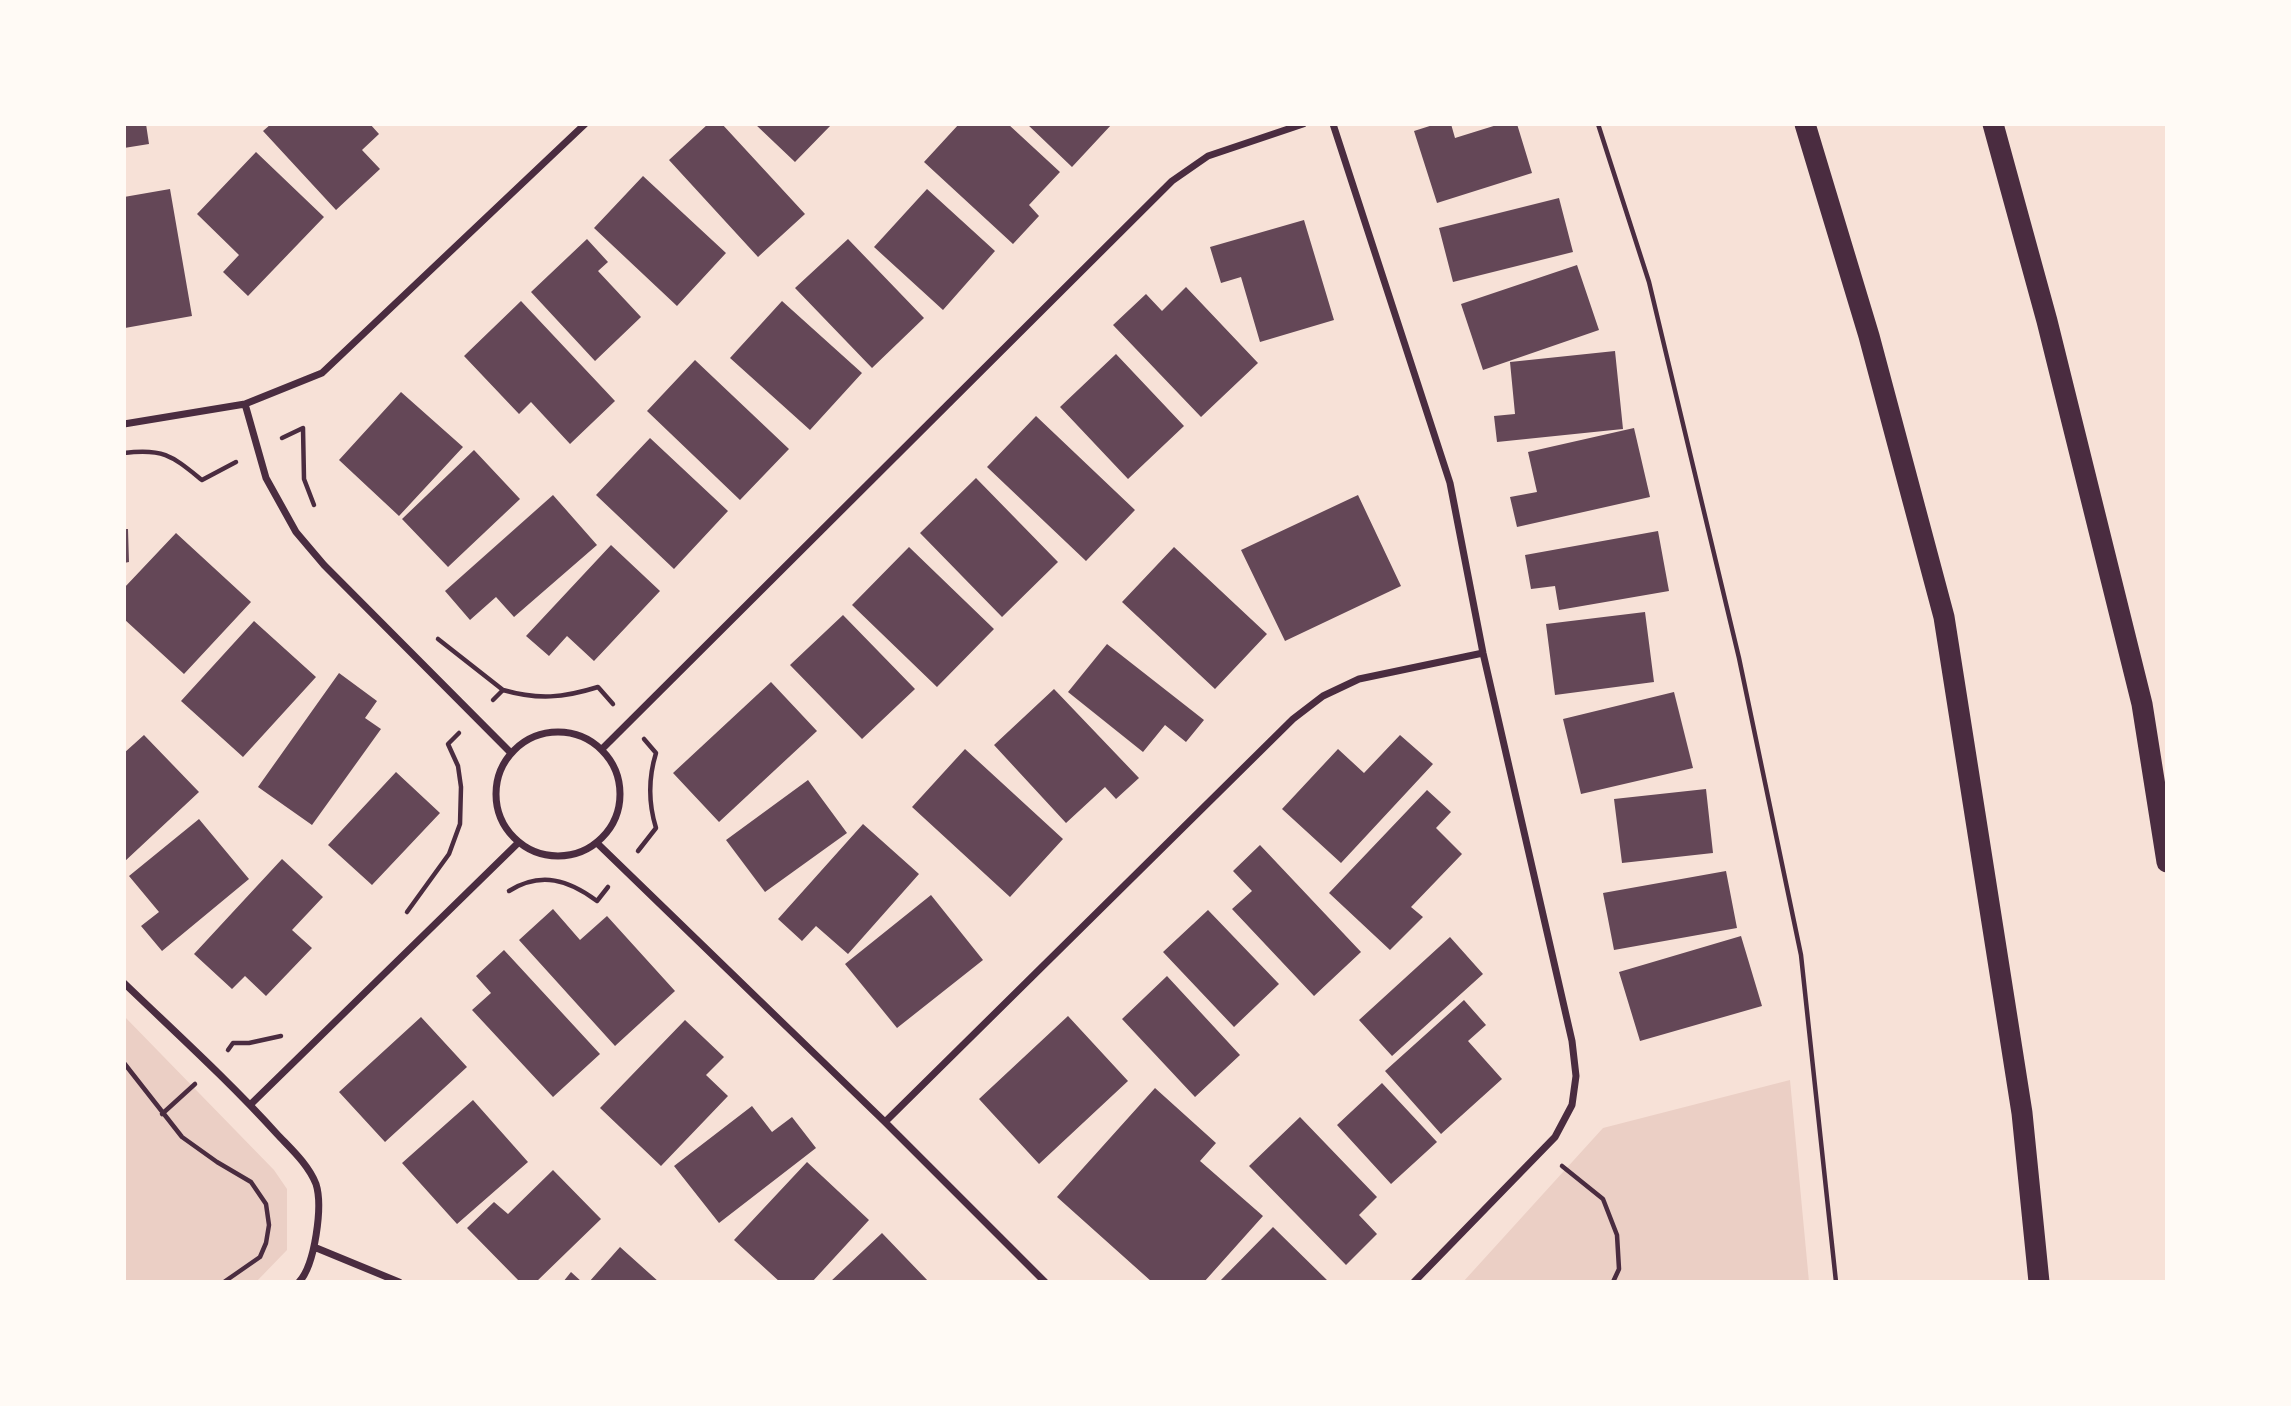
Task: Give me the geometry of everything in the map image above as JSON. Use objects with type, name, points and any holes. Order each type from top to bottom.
[{"type":"highway","points":[[1805,124],[1870,336],[1944,617],[2022,1113],[2039,1282]]},
{"type":"highway","points":[[1993,124],[2048,321],[2142,704],[2167,862]]},
{"type":"street","points":[[124,424],[245,404],[322,373],[585,124]]},
{"type":"street","points":[[602,749],[1172,181],[1208,156],[1303,124]]},
{"type":"street","points":[[1333,124],[1450,483],[1483,653],[1572,1041],[1576,1076],[1572,1105],[1555,1137],[1414,1282]]},
{"type":"street","points":[[245,404],[266,478],[296,532],[324,565],[510,752]]},
{"type":"street","points":[[885,1122],[1293,719],[1323,696],[1359,679],[1483,653]]},
{"type":"street","points":[[570,732],[602,749],[621,784],[615,822],[598,844],[567,857],[541,855],[518,843],[498,815],[496,780],[510,752],[538,734],[570,732]]},
{"type":"street","points":[[250,1105],[518,843]]},
{"type":"street","points":[[598,844],[885,1122],[1045,1282]]},
{"type":"street","points":[[124,983],[250,1105],[307,1167],[316,1186],[319,1224],[314,1247],[303,1278],[299,1282]]},
{"type":"street","points":[[314,1247],[399,1282]]},
{"type":"path","points":[[1598,124],[1652,295],[1739,658],[1801,955],[1836,1282]]},
{"type":"path","points":[[124,1063],[182,1137],[216,1162],[251,1182],[266,1204],[269,1225],[267,1243],[260,1256],[224,1282]]},
{"type":"path","points":[[162,1114],[212,1068]]},
{"type":"path","points":[[1566,1168],[1603,1199],[1617,1235],[1619,1269],[1614,1282]]},
{"type":"shaded area","points":[[124,1016],[274,1170],[287,1189],[287,1250],[256,1282],[124,1282]]},
{"type":"shaded area","points":[[1790,1080],[1809,1282],[1463,1282],[1603,1128]]},
{"type":"building","points":[[124,124],[146,124],[149,144],[124,148]]},
{"type":"building","points":[[271,124],[370,124],[379,134],[362,150],[380,169],[336,210],[263,131]]},
{"type":"building","points":[[708,124],[722,124],[805,214],[758,257],[669,160]]},
{"type":"building","points":[[755,124],[832,124],[795,162]]},
{"type":"building","points":[[959,124],[1008,124],[1060,172],[1029,205],[1039,216],[1013,244],[924,162]]},
{"type":"building","points":[[1027,124],[1112,124],[1072,167]]},
{"type":"building","points":[[1436,124],[1451,124],[1455,138],[1500,124],[1517,124],[1532,173],[1437,203],[1414,131]]},
{"type":"building","points":[[256,152],[324,217],[248,296],[223,272],[239,255],[197,214]]},
{"type":"building","points":[[643,176],[726,253],[677,306],[594,228]]},
{"type":"building","points":[[170,189],[192,316],[125,328],[124,197]]},
{"type":"building","points":[[927,189],[995,251],[943,310],[874,247]]},
{"type":"building","points":[[1559,198],[1573,252],[1453,282],[1439,228]]},
{"type":"building","points":[[1304,220],[1334,320],[1260,342],[1241,277],[1221,283],[1210,247]]},
{"type":"building","points":[[587,239],[608,262],[598,271],[641,317],[595,361],[531,292]]},
{"type":"building","points":[[848,239],[924,318],[872,368],[795,288]]},
{"type":"building","points":[[1577,265],[1599,330],[1483,370],[1461,304]]},
{"type":"building","points":[[1186,287],[1258,363],[1201,417],[1113,325],[1146,294],[1162,311]]},
{"type":"building","points":[[521,301],[615,401],[570,444],[531,402],[519,414],[464,356]]},
{"type":"building","points":[[782,301],[862,373],[810,430],[730,358]]},
{"type":"building","points":[[1615,351],[1623,429],[1497,442],[1494,416],[1515,414],[1510,362]]},
{"type":"building","points":[[1116,354],[1184,426],[1128,479],[1060,407]]},
{"type":"building","points":[[695,360],[789,449],[740,500],[647,411]]},
{"type":"building","points":[[401,392],[463,447],[399,516],[339,460]]},
{"type":"building","points":[[1036,416],[1135,510],[1086,561],[987,467]]},
{"type":"building","points":[[1634,428],[1650,497],[1517,527],[1510,497],[1537,492],[1528,452]]},
{"type":"building","points":[[650,438],[728,511],[674,569],[596,495]]},
{"type":"building","points":[[474,450],[520,499],[448,567],[402,519]]},
{"type":"building","points":[[976,478],[1058,562],[1002,617],[920,533]]},
{"type":"building","points":[[553,495],[597,545],[514,617],[496,597],[470,620],[445,591]]},
{"type":"building","points":[[1358,495],[1401,586],[1285,641],[1241,550]]},
{"type":"building","points":[[124,529],[128,529],[129,562],[124,563]]},
{"type":"building","points":[[1658,531],[1669,591],[1559,610],[1555,586],[1531,589],[1525,555]]},
{"type":"building","points":[[176,533],[251,602],[184,674],[124,619],[124,588]]},
{"type":"building","points":[[611,545],[660,591],[594,661],[567,636],[549,656],[526,636]]},
{"type":"building","points":[[909,547],[994,629],[937,687],[852,605]]},
{"type":"building","points":[[1174,547],[1267,634],[1215,689],[1122,602]]},
{"type":"building","points":[[1645,612],[1654,682],[1555,695],[1546,624]]},
{"type":"building","points":[[843,615],[915,689],[862,739],[790,665]]},
{"type":"building","points":[[254,621],[316,677],[243,757],[181,701]]},
{"type":"building","points":[[1107,644],[1204,720],[1186,742],[1165,725],[1143,752],[1068,692]]},
{"type":"building","points":[[339,673],[377,701],[365,718],[381,729],[312,825],[258,787]]},
{"type":"building","points":[[771,682],[817,731],[719,822],[673,773]]},
{"type":"building","points":[[1054,689],[1139,778],[1116,799],[1105,787],[1066,823],[994,745]]},
{"type":"building","points":[[1674,692],[1693,768],[1581,794],[1563,719]]},
{"type":"building","points":[[144,735],[199,792],[124,862],[124,753]]},
{"type":"building","points":[[1400,735],[1433,764],[1341,863],[1282,809],[1338,749],[1364,773]]},
{"type":"building","points":[[965,749],[1063,839],[1010,897],[912,807]]},
{"type":"building","points":[[396,772],[440,813],[372,885],[328,845]]},
{"type":"building","points":[[808,780],[847,833],[765,892],[726,840]]},
{"type":"building","points":[[1706,789],[1713,853],[1622,863],[1614,799]]},
{"type":"building","points":[[1427,790],[1451,812],[1436,828],[1462,854],[1411,907],[1423,917],[1390,950],[1329,893]]},
{"type":"building","points":[[199,819],[249,879],[162,951],[141,926],[159,912],[129,876]]},
{"type":"building","points":[[863,824],[919,874],[848,954],[816,926],[802,941],[778,919]]},
{"type":"building","points":[[1260,845],[1361,952],[1314,996],[1232,909],[1252,891],[1233,871]]},
{"type":"building","points":[[282,859],[323,897],[292,930],[312,948],[266,996],[245,976],[232,989],[194,954]]},
{"type":"building","points":[[1726,871],[1737,928],[1614,950],[1603,893]]},
{"type":"building","points":[[931,895],[983,960],[897,1028],[845,964]]},
{"type":"building","points":[[553,909],[580,940],[607,916],[675,991],[615,1046],[519,940]]},
{"type":"building","points":[[1208,910],[1279,984],[1234,1027],[1163,952]]},
{"type":"building","points":[[1741,936],[1762,1006],[1640,1041],[1619,972]]},
{"type":"building","points":[[1450,937],[1483,974],[1392,1056],[1359,1020]]},
{"type":"building","points":[[504,950],[600,1054],[553,1097],[472,1010],[491,993],[476,976]]},
{"type":"building","points":[[1167,976],[1240,1055],[1195,1097],[1122,1019]]},
{"type":"building","points":[[1464,1000],[1486,1025],[1468,1041],[1502,1079],[1441,1134],[1385,1071]]},
{"type":"building","points":[[1068,1016],[1128,1081],[1039,1164],[979,1099]]},
{"type":"building","points":[[421,1017],[467,1067],[385,1142],[339,1092]]},
{"type":"building","points":[[685,1020],[724,1057],[706,1075],[728,1096],[661,1166],[600,1108]]},
{"type":"building","points":[[1382,1083],[1437,1142],[1391,1184],[1337,1125]]},
{"type":"building","points":[[1155,1088],[1216,1143],[1200,1161],[1263,1216],[1204,1282],[1152,1282],[1057,1197]]},
{"type":"building","points":[[473,1100],[528,1162],[457,1224],[402,1163]]},
{"type":"building","points":[[752,1106],[772,1132],[792,1117],[816,1148],[719,1223],[674,1166]]},
{"type":"building","points":[[1300,1117],[1377,1197],[1359,1215],[1377,1234],[1346,1265],[1249,1166]]},
{"type":"building","points":[[807,1162],[869,1220],[812,1282],[780,1282],[734,1240]]},
{"type":"building","points":[[553,1170],[601,1219],[536,1282],[520,1282],[467,1228],[494,1202],[508,1214]]},
{"type":"building","points":[[1273,1227],[1329,1282],[1219,1282]]},
{"type":"building","points":[[882,1233],[929,1282],[830,1282]]},
{"type":"building","points":[[620,1247],[659,1282],[589,1282]]},
{"type":"building","points":[[571,1272],[582,1282],[563,1282]]}]
